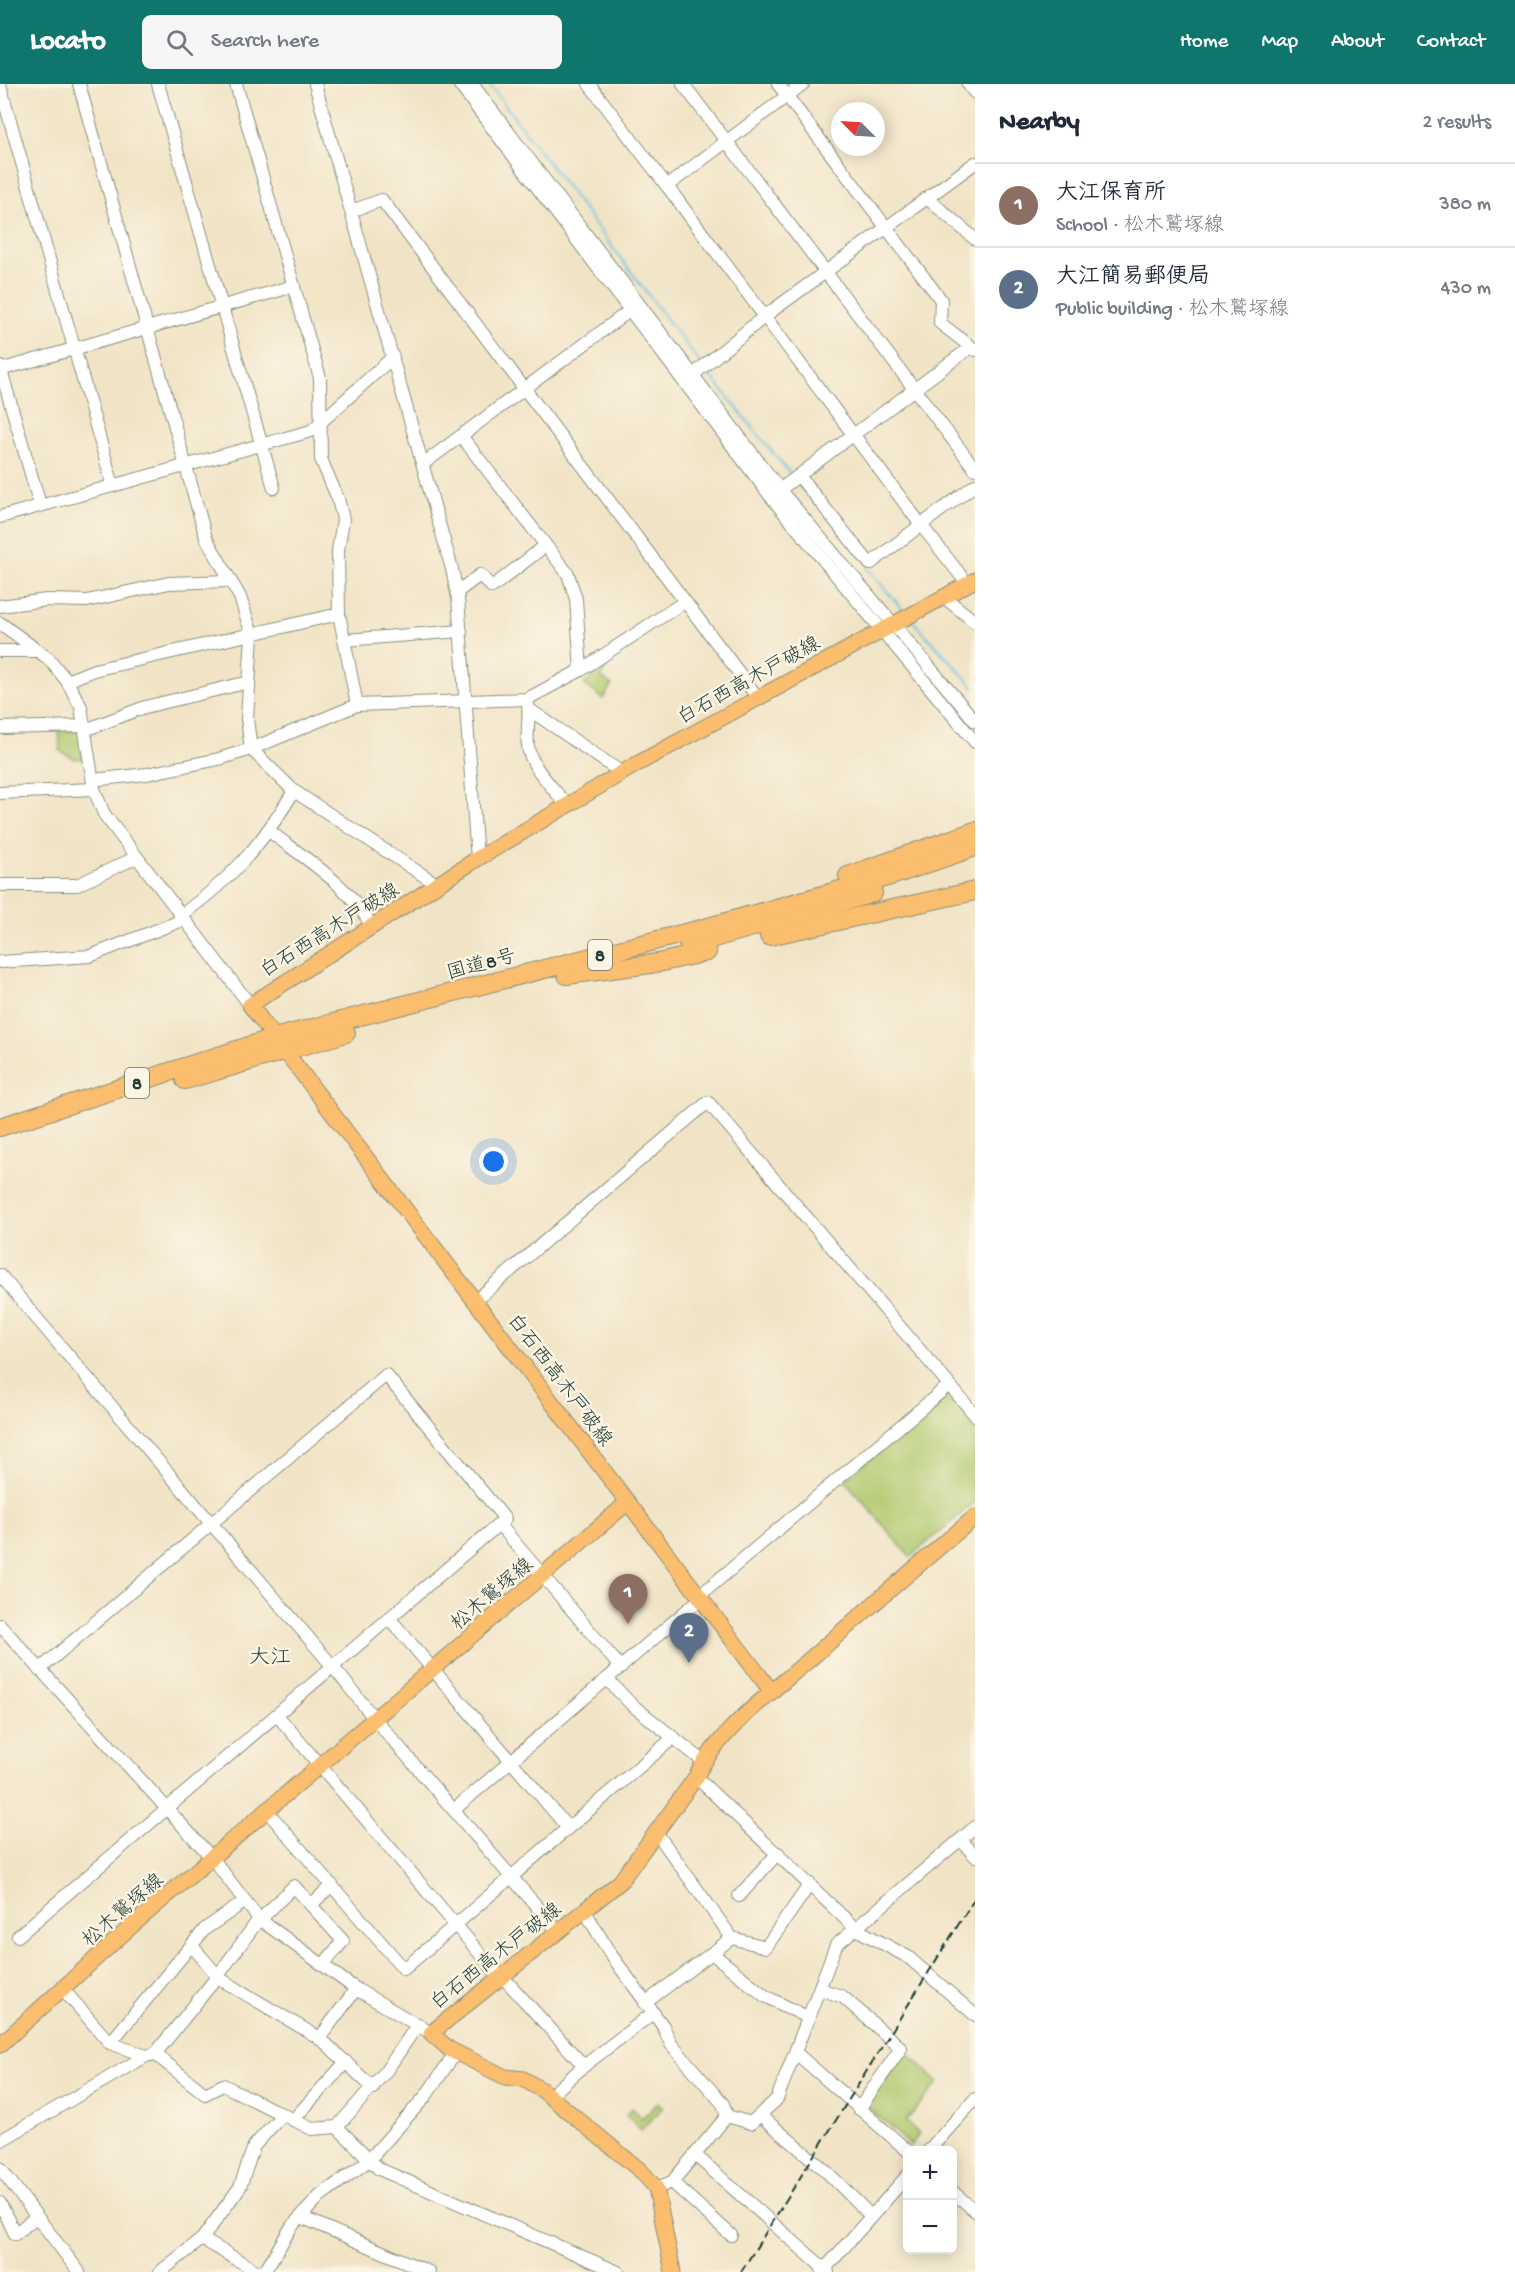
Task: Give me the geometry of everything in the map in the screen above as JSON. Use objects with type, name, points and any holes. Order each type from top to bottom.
[{"type":"highway","points":[[598,956],[649,932],[841,878],[975,831]]},
{"type":"highway","name":"国道8号","points":[[0,1138],[279,1045],[752,928],[926,870],[975,848]]},
{"type":"highway","name":"国道8号","points":[[0,1126],[598,956],[975,859]]},
{"type":"highway","points":[[567,975],[657,963],[833,920],[975,891]]},
{"type":"main road","name":"白石西高木戸破線","points":[[627,1503],[255,1012],[372,927],[477,859],[622,773],[944,597],[968,579]]},
{"type":"main road","name":"松木鷲塚線","points":[[0,2045],[212,1858],[627,1503]]},
{"type":"main road","points":[[627,1503],[772,1692],[975,1517]]},
{"type":"main road","name":"白石西高木戸破線","points":[[656,2188],[606,2139],[550,2096],[523,2079],[505,2077],[456,2052],[431,2033],[620,1882],[696,1777],[703,1761],[772,1692]]},
{"type":"main road","points":[[656,2188],[673,2272]]},
{"type":"street","points":[[79,84],[206,538],[240,597],[252,635],[247,719],[251,749],[294,791],[438,885]]},
{"type":"street","points":[[158,84],[274,488]]},
{"type":"street","points":[[236,84],[320,378],[321,459],[338,499],[343,519],[338,551],[339,614],[357,705]]},
{"type":"street","points":[[315,84],[457,592],[477,859]]},
{"type":"street","points":[[459,84],[634,307]]},
{"type":"street","points":[[472,84],[688,379],[776,493],[887,627],[975,742]]},
{"type":"street","points":[[589,84],[921,525],[968,579]]},
{"type":"street","points":[[683,84],[975,469]]},
{"type":"street","points":[[776,493],[914,388],[973,348],[940,323],[941,300],[778,84]]},
{"type":"street","points":[[667,186],[803,84]]},
{"type":"street","points":[[968,84],[975,93]]},
{"type":"street","points":[[0,85],[113,486]]},
{"type":"street","points":[[688,379],[826,270],[928,199],[975,163]]},
{"type":"street","points":[[928,199],[975,239]]},
{"type":"street","points":[[351,211],[382,200],[758,698]]},
{"type":"street","points":[[40,505],[0,369],[294,286]]},
{"type":"street","points":[[423,465],[634,307]]},
{"type":"street","points":[[0,517],[311,431],[393,357]]},
{"type":"street","points":[[462,437],[568,574],[576,599],[581,670]]},
{"type":"street","points":[[799,476],[870,564],[975,485]]},
{"type":"street","points":[[457,592],[480,574],[492,587],[545,546]]},
{"type":"street","points":[[0,606],[47,600],[87,602],[169,583],[230,581]]},
{"type":"street","points":[[944,597],[975,622]]},
{"type":"street","points":[[529,704],[684,602]]},
{"type":"street","points":[[67,681],[94,670],[339,614]]},
{"type":"street","points":[[0,623],[38,651],[67,681],[81,707],[94,785],[104,814],[135,858],[255,1012]]},
{"type":"street","points":[[887,627],[975,721]]},
{"type":"street","points":[[345,640],[461,631]]},
{"type":"street","points":[[0,651],[38,651]]},
{"type":"street","points":[[0,728],[84,728],[145,707],[249,682]]},
{"type":"street","points":[[0,793],[94,785],[251,749],[357,705],[404,705],[465,699],[529,704],[622,773]]},
{"type":"street","points":[[529,704],[528,749],[567,806]]},
{"type":"street","points":[[0,962],[90,956],[182,918],[237,870],[294,791]]},
{"type":"street","points":[[268,830],[345,890],[365,914],[372,927]]},
{"type":"street","points":[[0,885],[77,885],[135,858]]},
{"type":"street","points":[[475,1301],[708,1102],[975,1415]]},
{"type":"street","points":[[0,1275],[374,1718],[455,1809],[558,1931]]},
{"type":"street","points":[[18,1936],[334,1668],[505,1519],[386,1376],[39,1670]]},
{"type":"street","points":[[455,1809],[949,1385]]},
{"type":"street","points":[[499,1524],[621,1668]]},
{"type":"street","points":[[390,1619],[568,1828]]},
{"type":"street","points":[[0,1625],[166,1811],[212,1858],[259,1920],[356,1989],[431,2033]]},
{"type":"street","points":[[608,1679],[631,1704],[703,1761]]},
{"type":"street","points":[[277,1715],[500,1976],[584,2066]]},
{"type":"street","points":[[267,1811],[404,1969],[674,1738]]},
{"type":"street","points":[[696,1777],[856,1929],[908,1957],[975,2016]]},
{"type":"street","points":[[727,2116],[751,2123],[777,2099],[810,2018],[836,1945],[975,1827]]},
{"type":"street","points":[[657,1832],[732,1938],[766,1947],[810,1884]]},
{"type":"street","points":[[961,1840],[975,1856]]},
{"type":"street","points":[[739,1896],[778,1853]]},
{"type":"street","points":[[311,1905],[332,1885]]},
{"type":"street","points":[[0,2141],[150,2055],[218,1977],[259,1920],[294,1886],[343,1941],[322,1965]]},
{"type":"street","points":[[110,2043],[205,1929],[244,1902]]},
{"type":"street","points":[[585,1911],[609,1952],[663,2026],[671,2044],[723,2104],[727,2116]]},
{"type":"street","points":[[550,2096],[732,1938]]},
{"type":"street","points":[[192,1946],[218,1977],[319,2039],[373,2088]]},
{"type":"street","points":[[713,1954],[765,1996],[810,2018]]},
{"type":"street","points":[[62,1988],[110,2043],[150,2055],[205,2094],[223,2085],[229,2086],[312,2129],[337,2127],[373,2088],[418,2024]]},
{"type":"street","points":[[319,2039],[356,1989]]},
{"type":"street","points":[[820,1989],[843,1997],[900,2048],[860,2109]]},
{"type":"street","points":[[264,2272],[301,2217],[320,2196],[368,2161],[425,2097],[456,2052]]},
{"type":"street","points":[[796,2053],[903,2147]]},
{"type":"street","points":[[159,2272],[202,2239],[240,2187],[254,2146],[346,2062]]},
{"type":"street","points":[[933,2146],[975,2099]]},
{"type":"street","points":[[656,2188],[672,2182],[727,2116]]},
{"type":"street","points":[[761,2116],[826,2171],[871,2216]]},
{"type":"street","points":[[337,2127],[368,2161],[379,2169],[618,2272]]},
{"type":"street","points":[[695,2155],[825,2271],[903,2181]]},
{"type":"street","points":[[0,2168],[80,2272]]},
{"type":"street","points":[[672,2182],[731,2235]]},
{"type":"street","points":[[957,2195],[975,2211]]},
{"type":"street","points":[[0,2203],[15,2234],[36,2217]]},
{"type":"street","points":[[301,2217],[429,2272]]},
{"type":"street","points":[[202,2239],[258,2272]]},
{"type":"green space","points":[[598,664],[606,668],[601,677],[612,685],[603,699],[584,684],[594,676],[588,670]]},
{"type":"green space","points":[[59,730],[80,730],[83,759],[75,759],[60,751]]},
{"type":"green space","points":[[949,1393],[975,1425],[975,1502],[910,1557],[845,1480]]},
{"type":"green space","points":[[906,2052],[939,2082],[906,2121],[919,2134],[911,2146],[867,2106]]},
{"type":"green space","points":[[658,2102],[663,2107],[641,2130],[626,2115],[632,2108],[642,2118]]},
{"type":"waterway","points":[[489,84],[700,363]]},
{"type":"waterway","points":[[706,370],[791,475]]},
{"type":"waterway","points":[[796,482],[804,492]]},
{"type":"waterway","points":[[867,568],[904,611]]},
{"type":"waterway","points":[[912,620],[975,688]]},
{"type":"railway","points":[[741,2272],[975,1898]]},
{"type":"place","name":"大江保育所","points":[[628,1624]]},
{"type":"place","name":"大江簡易郵便局","points":[[689,1663]]},
{"type":"district","name":"大江","points":[[270,1656]]}]
